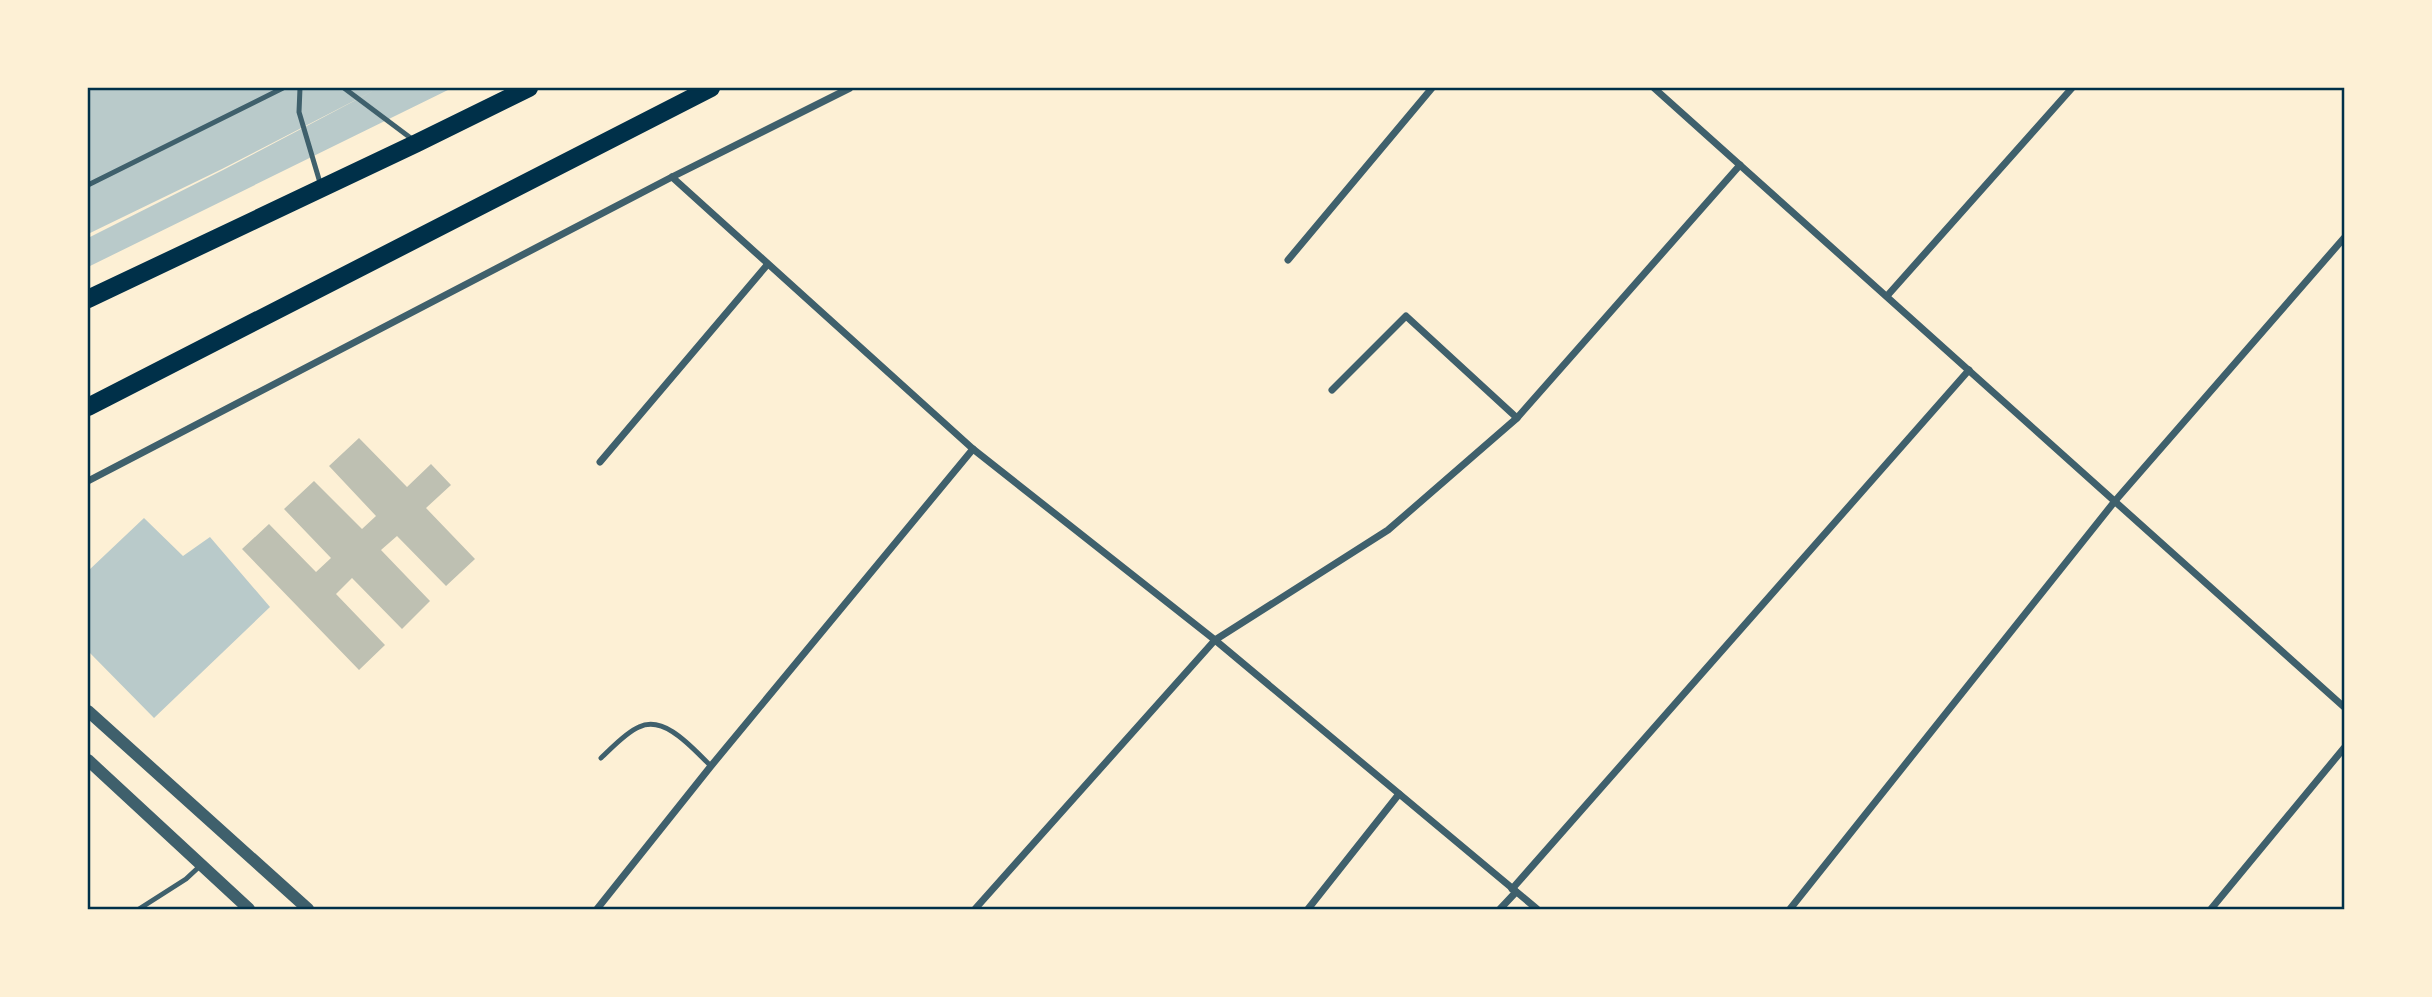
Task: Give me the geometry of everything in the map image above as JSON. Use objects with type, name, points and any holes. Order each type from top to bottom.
[{"type":"main road","points":[[88,299],[418,144],[529,88]]},
{"type":"main road","points":[[88,407],[710,88]]},
{"type":"street","points":[[88,481],[672,177],[850,88]]},
{"type":"street","points":[[1288,260],[1432,88]]},
{"type":"street","points":[[1654,88],[2344,707]]},
{"type":"street","points":[[1887,296],[2072,88]]},
{"type":"street","points":[[975,909],[1215,640],[1388,530],[1517,418],[1740,165]]},
{"type":"street","points":[[672,177],[973,449],[1215,640],[1537,909]]},
{"type":"street","points":[[1790,909],[2115,502],[2344,239]]},
{"type":"street","points":[[600,462],[767,265]]},
{"type":"street","points":[[1332,390],[1406,316],[1517,418]]},
{"type":"street","points":[[1500,909],[1969,370]]},
{"type":"street","points":[[597,909],[711,766],[973,449]]},
{"type":"street","points":[[88,711],[308,909]]},
{"type":"street","points":[[2211,909],[2344,748]]},
{"type":"street","points":[[88,760],[249,909]]},
{"type":"street","points":[[1308,909],[1399,794]]},
{"type":"lane","points":[[88,185],[283,88]]},
{"type":"lane","points":[[300,88],[299,112],[322,189]]},
{"type":"lane","points":[[344,88],[418,144]]},
{"type":"lane","points":[[601,758],[638,727],[649,724],[668,729],[679,736],[711,766]]},
{"type":"lane","points":[[139,909],[186,879],[200,866]]},
{"type":"shaded area","points":[[88,88],[452,88],[88,267],[88,238],[375,90],[88,234]]},
{"type":"shaded area","points":[[144,518],[183,556],[210,537],[270,607],[154,718],[88,651],[88,571]]},
{"type":"building","points":[[359,438],[407,487],[431,464],[451,485],[426,508],[475,559],[446,586],[397,536],[381,550],[430,601],[402,629],[352,578],[336,594],[385,645],[359,670],[242,549],[269,524],[316,572],[331,558],[284,509],[314,481],[362,529],[376,516],[329,466]]}]
